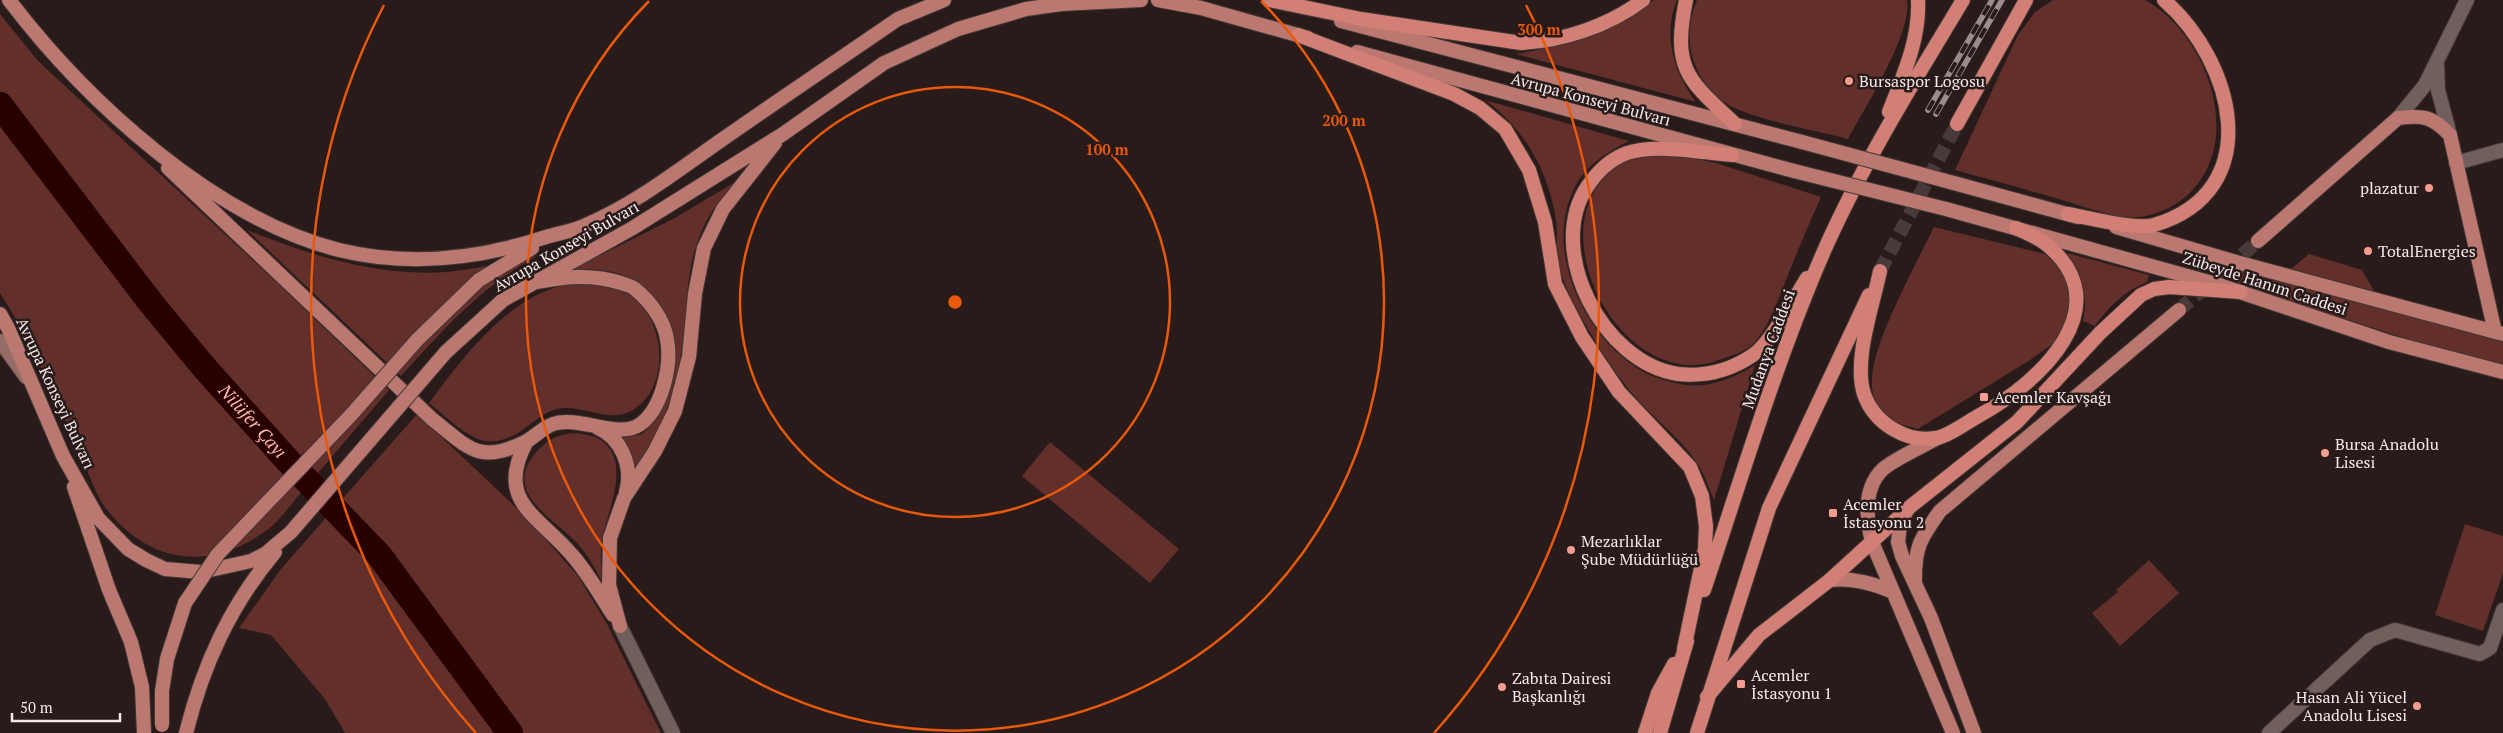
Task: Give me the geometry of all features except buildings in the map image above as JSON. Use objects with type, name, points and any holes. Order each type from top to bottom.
[{"type":"highway","points":[[1269,0],[1360,18],[1521,43],[1544,42],[1601,24],[1643,0]]},
{"type":"highway","points":[[1686,0],[1680,45],[1685,68],[1696,87],[1735,124]]},
{"type":"highway","points":[[1876,146],[1907,64],[1919,22],[1918,0]]},
{"type":"highway","name":"Mudanya Caddesi","points":[[1660,733],[1684,650],[1772,385],[1824,252],[1876,146],[1963,0]]},
{"type":"highway","points":[[1957,124],[2026,0]]},
{"type":"highway","points":[[1985,74],[2037,0]]},
{"type":"highway","points":[[2068,214],[2128,225],[2153,226],[2184,212],[2206,194],[2221,171],[2230,137],[2227,107],[2218,74],[2202,42],[2180,13],[2164,0]]},
{"type":"highway","points":[[1298,35],[1454,94],[1480,108],[1505,129],[1529,170],[1545,222],[1555,284],[1582,337],[1619,392],[1690,467],[1702,496],[1706,526],[1705,549],[1684,650],[1658,693],[1645,733]]},
{"type":"highway","points":[[1732,155],[1648,149],[1627,153],[1606,164],[1581,197],[1573,220],[1572,243],[1575,266],[1600,320],[1616,339],[1649,363],[1677,374],[1720,372],[1754,354],[1769,336],[1824,252]]},
{"type":"highway","points":[[1697,733],[1707,696],[1770,508],[1880,271],[1864,345],[1861,371],[1864,395],[1878,417],[1895,431],[1910,436],[1937,438],[1999,405],[2027,384],[2055,353],[2070,331],[2078,300],[2075,283],[2068,268],[2044,243],[2016,228]]},
{"type":"highway","points":[[1707,696],[1759,636],[1830,580],[1907,510],[2017,422],[2100,333],[2141,295],[2154,289],[2169,287],[2241,292]]},
{"type":"main road","name":"Avrupa Konseyi Bulvarı","points":[[9,0],[41,41],[128,130],[216,194],[294,235],[339,250],[385,258],[431,259],[479,256],[585,226],[637,199],[898,20],[944,0]]},
{"type":"main road","name":"Avrupa Konseyi Bulvarı","points":[[0,314],[37,393],[63,456],[98,518],[112,534],[134,553],[164,568],[201,572],[228,568],[265,554],[291,532],[446,352],[504,300],[631,229],[783,134],[884,63],[958,29],[1026,9],[1061,4],[1141,0]]},
{"type":"main road","name":"Avrupa Konseyi Bulvarı","points":[[1158,0],[1201,8],[1732,155],[2016,228]]},
{"type":"main road","name":"Avrupa Konseyi Bulvarı","points":[[1261,0],[1735,124],[2068,214]]},
{"type":"main road","points":[[2258,241],[2398,118],[2418,116],[2429,118],[2450,135],[2499,333]]},
{"type":"main road","points":[[128,130],[432,418],[471,449],[486,454],[503,451],[527,441],[539,431],[555,423],[582,422],[620,429],[638,426],[654,411],[666,373],[667,339],[656,311],[634,288],[606,278],[572,276],[532,283]]},
{"type":"main road","points":[[624,498],[654,450],[675,411],[689,357],[695,294],[704,248],[723,209],[783,134]]},
{"type":"main road","name":"Zübeyde Hanım Caddesi","points":[[2068,214],[2236,262],[2499,333]]},
{"type":"main road","name":"Zübeyde Hanım Caddesi","points":[[2016,228],[2241,292],[2381,339],[2503,372]]},
{"type":"main road","points":[[161,729],[162,691],[167,658],[185,603],[218,554],[351,415],[417,340],[479,280],[551,235]]},
{"type":"main road","points":[[1916,584],[1914,560],[1922,536],[1940,511],[2178,310]]},
{"type":"main road","points":[[0,341],[37,393]]},
{"type":"main road","points":[[582,422],[603,430],[619,445],[627,468],[628,486],[610,538],[609,584],[620,626]]},
{"type":"main road","points":[[1937,438],[1884,469],[1874,483],[1867,512],[1872,542],[1953,733]]},
{"type":"main road","points":[[527,441],[516,464],[515,479],[518,497],[535,520],[577,560],[620,626]]},
{"type":"main road","points":[[63,456],[109,590],[131,642],[142,687],[144,733]]},
{"type":"main road","points":[[1907,510],[1900,526],[1898,542],[1902,556],[1916,584],[1974,733]]},
{"type":"main road","points":[[186,733],[206,667],[220,634],[258,572],[291,532]]},
{"type":"main road","points":[[1830,580],[1848,578],[1877,585],[1893,592]]},
{"type":"street","points":[[2398,118],[2425,84],[2437,64],[2468,0]]},
{"type":"street","points":[[2437,64],[2438,90],[2450,135]]},
{"type":"street","points":[[2456,163],[2503,150]]},
{"type":"street","points":[[2269,733],[2370,640],[2381,634],[2395,630],[2480,654],[2490,648],[2500,632],[2503,610]]},
{"type":"street","points":[[620,626],[673,733]]},
{"type":"shaded area","points":[[1654,0],[1677,0],[1671,27],[1673,54],[1682,79],[1696,102],[1516,54],[1555,46],[1588,36],[1620,21]]},
{"type":"shaded area","points":[[1697,0],[1907,0],[1907,14],[1902,32],[1886,70],[1848,139],[1765,119],[1734,108],[1719,98],[1701,78],[1691,52],[1690,29]]},
{"type":"shaded area","points":[[2053,0],[2145,0],[2168,16],[2187,39],[2202,65],[2212,93],[2216,122],[2213,151],[2203,177],[2183,199],[2156,213],[2138,217],[2119,216],[1955,170],[2018,35],[2035,12]]},
{"type":"shaded area","points":[[0,14],[38,61],[272,278],[389,390],[277,521],[267,530],[246,543],[225,552],[203,556],[182,556],[162,551],[143,542],[124,528],[107,510],[98,496],[40,366],[0,293]]},
{"type":"shaded area","points":[[1485,100],[1629,141],[1606,154],[1592,165],[1575,187],[1566,211],[1564,238],[1567,264],[1575,291],[1588,316],[1604,338],[1623,357],[1644,372],[1671,382],[1687,385],[1705,385],[1723,381],[1755,365],[1714,500],[1701,470],[1692,456],[1675,436],[1630,391],[1590,332],[1571,298],[1560,269],[1557,255],[1557,229],[1553,203],[1541,169],[1533,153],[1512,124]]},
{"type":"shaded area","points":[[1676,155],[1716,163],[1821,197],[1773,312],[1753,345],[1719,360],[1683,365],[1650,353],[1621,330],[1599,298],[1586,261],[1584,224],[1595,191],[1621,164],[1634,158]]},
{"type":"shaded area","points":[[737,181],[713,210],[700,234],[691,264],[681,357],[673,391],[668,407],[653,439],[634,469],[629,449],[623,437],[642,434],[654,418],[664,393],[671,366],[671,341],[646,296],[639,285],[633,280],[606,271],[570,270],[673,219]]},
{"type":"shaded area","points":[[1934,227],[2045,254],[2062,270],[2071,295],[2070,316],[2058,340],[2030,360],[1918,429],[1898,423],[1885,415],[1875,400],[1872,378],[1874,362],[1888,323]]},
{"type":"shaded area","points":[[247,230],[319,256],[370,268],[395,271],[447,272],[537,256],[498,281],[464,310],[401,376]]},
{"type":"shaded area","points":[[2067,253],[2149,275],[2147,282],[2131,290],[2118,300],[2095,326],[2083,321],[2085,310],[2084,293],[2076,270]]},
{"type":"shaded area","points":[[2309,254],[2362,270],[2374,291],[2291,269]]},
{"type":"shaded area","points":[[2240,268],[2503,334],[2503,367],[2432,347],[2237,284]]},
{"type":"shaded area","points":[[585,282],[622,291],[641,304],[649,316],[659,346],[659,361],[657,376],[652,390],[643,402],[631,411],[613,415],[575,409],[556,409],[540,417],[514,435],[494,441],[478,439],[463,431],[429,403],[477,343],[495,324],[515,308],[537,295],[560,286]]},
{"type":"shaded area","points":[[417,414],[524,515],[578,576],[607,624],[661,733],[345,733],[325,699],[271,635],[239,628],[281,569]]},
{"type":"shaded area","points":[[576,433],[595,437],[607,445],[614,456],[616,484],[602,539],[602,582],[581,548],[536,505],[528,494],[525,482],[526,469],[534,455],[543,445],[558,436]]},
{"type":"shaded area","points":[[1050,442],[1179,549],[1150,583],[1022,476]]},
{"type":"shaded area","points":[[2465,524],[2503,536],[2503,573],[2483,631],[2435,615]]},
{"type":"shaded area","points":[[2149,560],[2179,593],[2120,646],[2092,613],[2118,592],[2116,590]]},
{"type":"waterway","name":"Nilüfer Çayı","points":[[0,105],[151,303],[203,366],[289,462],[379,555],[510,733]]},
{"type":"tunnel","points":[[1880,271],[1957,124]]},
{"type":"tunnel","points":[[2179,310],[2258,241]]},
{"type":"railway","points":[[1928,110],[1992,0]]},
{"type":"railway","points":[[1936,114],[2002,0]]},
{"type":"place","name":"Bursaspor Logosu","points":[[1849,81]]},
{"type":"place","name":"plazatur","points":[[2429,188]]},
{"type":"place","name":"TotalEnergies","points":[[2368,251]]},
{"type":"place","name":"Acemler Kavşağı","points":[[1984,397]]},
{"type":"place","name":"Bursa Anadolu Lisesi","points":[[2325,453]]},
{"type":"place","name":"Acemler İstasyonu 2","points":[[1833,513]]},
{"type":"place","name":"Mezarlıklar Şube Müdürlüğü","points":[[1571,550]]},
{"type":"place","name":"Acemler İstasyonu 1","points":[[1741,684]]},
{"type":"place","name":"Zabıta Dairesi Başkanlığı","points":[[1502,687]]},
{"type":"place","name":"Hasan Ali Yücel Anadolu Lisesi","points":[[2417,706]]}]
